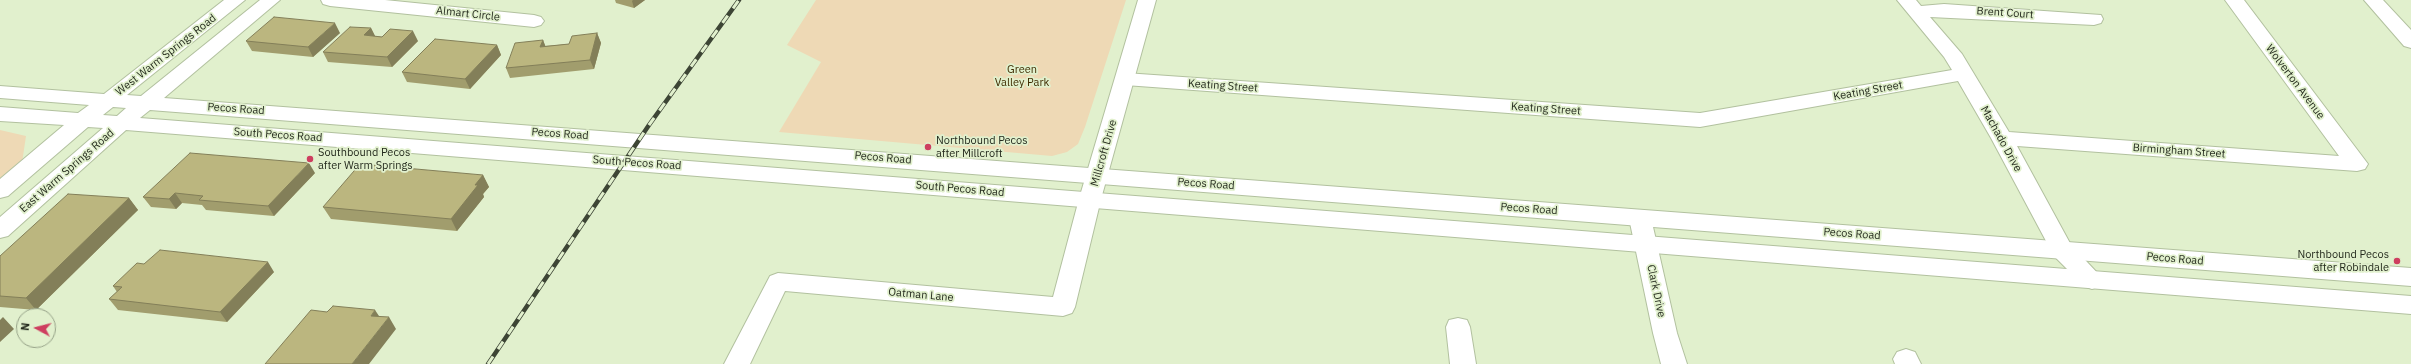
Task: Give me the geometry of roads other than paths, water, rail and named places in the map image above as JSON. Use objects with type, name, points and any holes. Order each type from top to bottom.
[{"type":"main road","name":"West Warm Springs Road","points":[[96,110],[236,0]]},
{"type":"main road","name":"West Warm Springs Road","points":[[134,113],[271,0]]},
{"type":"main road","name":"Almart Circle","points":[[330,0],[534,21]]},
{"type":"main road","name":"Millcroft Drive","points":[[1063,307],[1090,199],[1147,0]]},
{"type":"main road","name":"Wolverton Avenue","points":[[2234,0],[2356,164]]},
{"type":"main road","points":[[2373,0],[2411,42]]},
{"type":"main road","name":"Brent Court","points":[[1911,6],[1944,10],[2094,19]]},
{"type":"main road","name":"Machado Drive","points":[[1911,6],[1952,54],[2002,138],[2062,250],[2092,280]]},
{"type":"main road","name":"Keating Street","points":[[1125,79],[1700,120],[1964,74]]},
{"type":"main road","name":"Pecos Road","points":[[0,92],[96,110],[134,113],[1097,175],[2411,278]]},
{"type":"main road","name":"South Pecos Road","points":[[0,114],[96,110],[134,113],[1090,199],[1645,244]]},
{"type":"main road","points":[[0,191],[96,110]]},
{"type":"main road","name":"East Warm Springs Road","points":[[0,230],[134,113]]},
{"type":"main road","name":"Birmingham Street","points":[[2002,138],[2356,164]]},
{"type":"main road","name":"Clark Drive","points":[[1640,218],[1665,333],[1674,364]]},
{"type":"main road","points":[[1645,244],[2411,305]]},
{"type":"main road","name":"Oatman Lane","points":[[737,364],[778,282],[1063,307]]},
{"type":"main road","points":[[1458,327],[1463,364]]},
{"type":"railway","points":[[488,364],[649,125],[739,0]]},
{"type":"place","name":"Northbound Pecos after Millcroft","points":[[928,147]]},
{"type":"place","name":"Southbound Pecos after Warm Springs","points":[[310,159]]},
{"type":"place","name":"Northbound Pecos after Robindale","points":[[2397,261]]},
{"type":"park label","name":"Green Valley Park","points":[[1022,76]]}]
